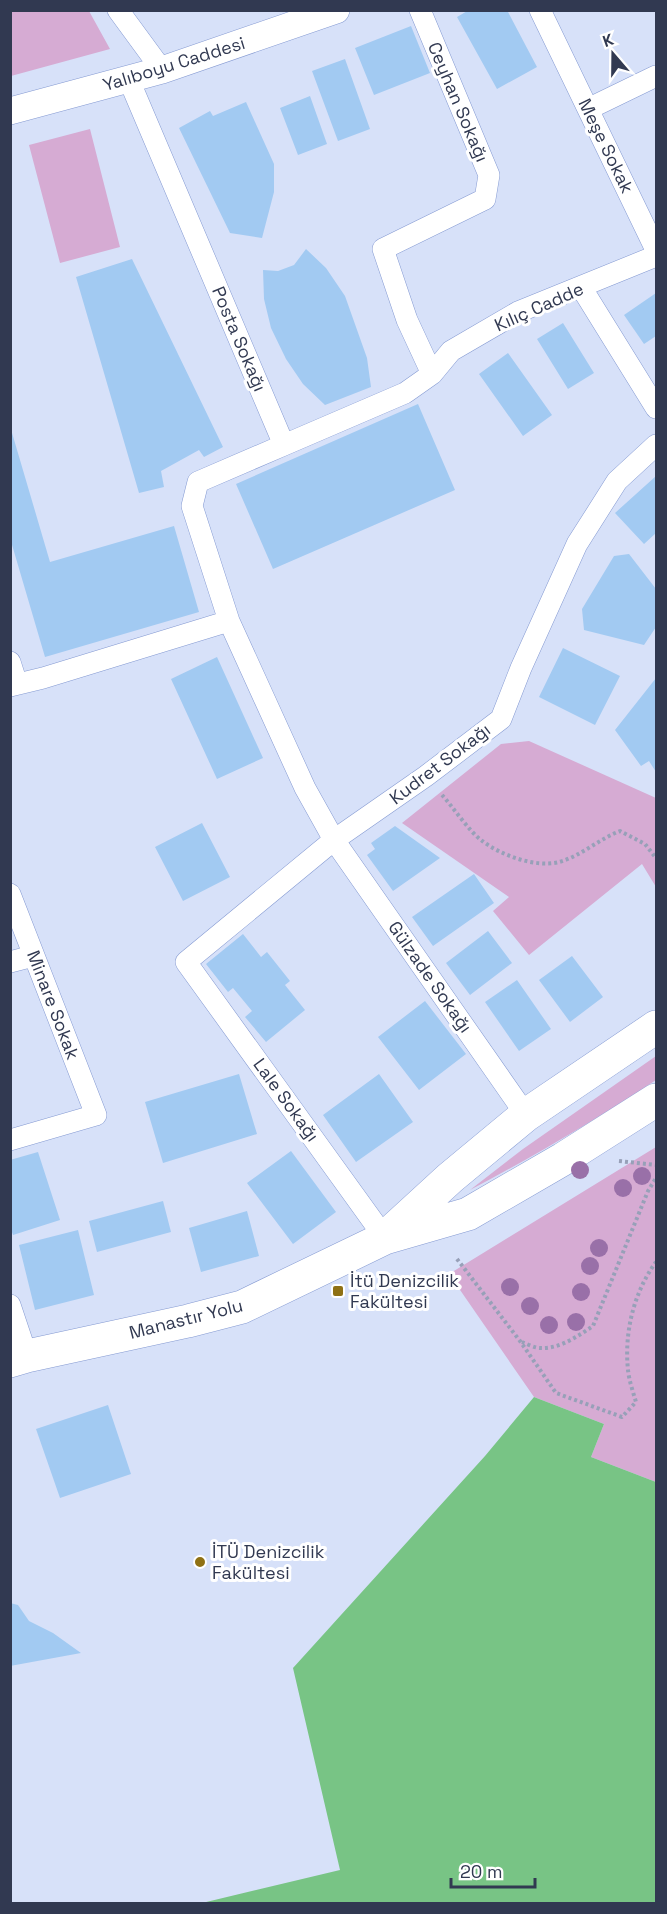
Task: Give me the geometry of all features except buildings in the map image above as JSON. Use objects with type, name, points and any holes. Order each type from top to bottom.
[{"type":"main road","name":"Manastır Yolu","points":[[385,1238],[450,1178],[526,1114],[657,1027]]},
{"type":"main road","name":"Manastır Yolu","points":[[19,1358],[242,1307],[385,1238],[468,1214],[657,1100]]},
{"type":"street","points":[[118,10],[162,70]]},
{"type":"street","name":"Yalıboyu Caddesi","points":[[10,111],[162,70],[336,10]]},
{"type":"street","name":"Ceyhan Sokağı","points":[[420,10],[489,175],[485,199],[383,249],[407,320],[432,374]]},
{"type":"street","name":"Meşe Sokak","points":[[540,10],[657,250]]},
{"type":"street","points":[[588,109],[657,76]]},
{"type":"street","name":"Posta Sokağı","points":[[129,80],[284,446]]},
{"type":"street","name":"Kılıç Cadde","points":[[432,374],[451,351],[518,312],[657,256]]},
{"type":"street","points":[[581,287],[657,408]]},
{"type":"street","points":[[284,446],[405,393],[432,374]]},
{"type":"street","name":"Kudret Sokağı","points":[[186,962],[334,840],[426,776],[501,719],[521,668],[577,544],[617,481],[657,445]]},
{"type":"street","name":"Gülzade Sokağı","points":[[284,446],[198,482],[192,506],[229,621],[305,788],[334,840],[526,1114]]},
{"type":"street","points":[[10,662],[14,685],[229,621]]},
{"type":"street","name":"Minare Sokak","points":[[10,894],[96,1115],[10,1140]]},
{"type":"street","points":[[10,962],[33,956]]},
{"type":"street","name":"Lale Sokağı","points":[[186,962],[385,1238]]},
{"type":"street","points":[[10,1305],[19,1358]]},
{"type":"path","points":[[426,776],[480,840],[521,861],[557,863],[583,851],[606,836],[620,831],[645,844],[657,858]]},
{"type":"path","points":[[613,1160],[657,1165]]},
{"type":"path","points":[[520,1341],[539,1348],[559,1345],[593,1326],[648,1191],[657,1178]]},
{"type":"path","points":[[457,1259],[520,1341],[556,1393],[622,1417],[636,1402],[628,1370],[628,1334],[634,1303],[657,1262]]},
{"type":"shaded area","points":[[11,10],[89,11],[110,49],[11,76]]},
{"type":"shaded area","points":[[90,129],[120,247],[60,263],[29,145]]},
{"type":"shaded area","points":[[529,741],[656,798],[656,887],[642,864],[529,955],[493,911],[509,897],[402,823],[501,744]]},
{"type":"shaded area","points":[[656,1056],[656,1080],[564,1137],[470,1190],[523,1149]]},
{"type":"shaded area","points":[[656,1147],[656,1482],[591,1457],[604,1424],[534,1397],[449,1274]]},
{"type":"shaded area","points":[[534,1397],[604,1424],[591,1457],[656,1482],[656,1903],[202,1903],[340,1870],[293,1668],[485,1456]]},
{"type":"place","name":"İtü Denizcilik Fakültesi","points":[[338,1291]]},
{"type":"place","name":"İTÜ Denizcilik Fakültesi","points":[[200,1562]]}]
